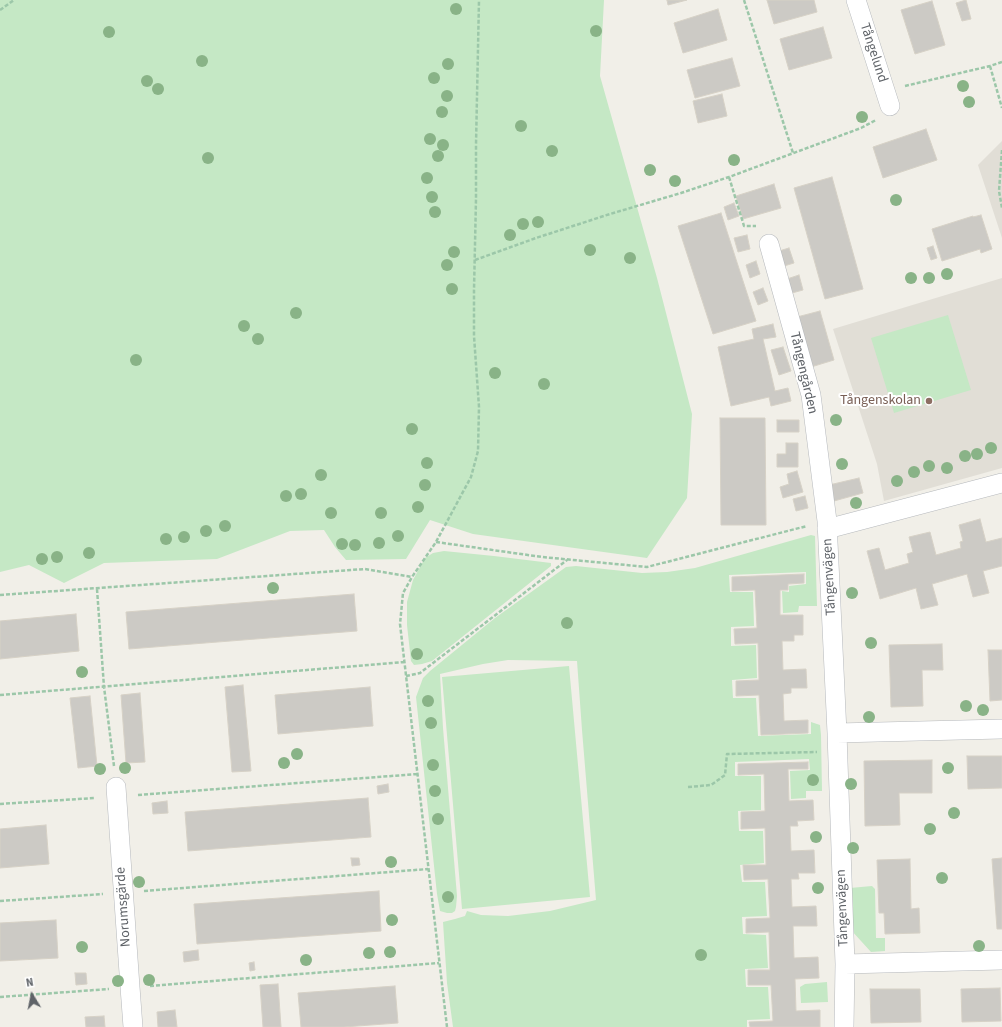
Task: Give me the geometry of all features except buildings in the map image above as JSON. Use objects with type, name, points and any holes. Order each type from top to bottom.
[{"type":"street","name":"Tångelund","points":[[856,0],[888,98]]},
{"type":"street","name":"Tångengården","points":[[769,244],[811,395],[827,525]]},
{"type":"street","name":"Tångenvägen","points":[[844,1027],[845,964],[827,525],[1002,483]]},
{"type":"street","points":[[837,742],[1002,729]]},
{"type":"street","name":"Norumsgärde","points":[[117,792],[133,1027]]},
{"type":"street","name":"Tångenvägen","points":[[845,964],[1002,960]]},
{"type":"path","points":[[0,10],[14,0]]},
{"type":"path","points":[[447,1027],[400,624],[403,593],[412,576],[436,542],[471,477],[478,451],[480,407],[474,336],[479,0]]},
{"type":"path","points":[[744,0],[793,153]]},
{"type":"path","points":[[475,260],[603,216],[729,177],[861,128],[892,112],[888,98],[1002,62]]},
{"type":"path","points":[[990,66],[1002,108]]},
{"type":"path","points":[[1002,150],[999,191],[1002,208]]},
{"type":"path","points":[[729,177],[744,226],[764,227],[769,244]]},
{"type":"path","points":[[436,542],[542,557],[647,567],[827,525]]},
{"type":"path","points":[[406,676],[420,673],[568,560]]},
{"type":"path","points":[[0,595],[365,569],[412,576]]},
{"type":"path","points":[[97,589],[104,687],[117,792]]},
{"type":"path","points":[[0,695],[405,662]]},
{"type":"path","points":[[688,788],[711,785],[725,775],[727,754],[837,742]]},
{"type":"path","points":[[0,804],[117,792],[418,774]]},
{"type":"path","points":[[0,901],[428,868]]},
{"type":"path","points":[[0,997],[439,963]]},
{"type":"shaded area","points":[[1002,141],[1002,238],[978,165]]},
{"type":"shaded area","name":"Tångenskolan","points":[[1002,278],[1002,468],[884,501],[877,464],[833,329]]},
{"type":"green space","points":[[0,0],[604,0],[600,76],[657,278],[692,414],[687,498],[647,558],[473,534],[430,520],[406,559],[346,560],[324,530],[290,531],[217,559],[104,563],[64,583],[29,565],[0,572]]},
{"type":"green space","points":[[948,315],[971,390],[894,413],[871,338]]},
{"type":"green space","points":[[811,535],[815,536],[817,606],[799,606],[798,612],[783,613],[782,591],[789,592],[789,586],[806,584],[806,572],[729,575],[730,592],[753,592],[754,626],[731,627],[731,646],[756,645],[757,678],[732,680],[733,698],[756,698],[758,736],[811,734],[811,722],[820,725],[821,735],[822,791],[806,791],[806,798],[791,799],[790,771],[810,770],[809,759],[735,762],[735,776],[761,776],[761,810],[738,811],[739,831],[763,831],[764,863],[740,865],[742,882],[765,882],[767,916],[742,917],[743,934],[766,935],[768,968],[745,969],[746,987],[768,987],[770,1019],[747,1020],[747,1027],[453,1027],[447,983],[443,922],[465,916],[467,911],[481,915],[508,916],[550,911],[596,900],[577,661],[508,660],[440,674],[457,896],[455,911],[452,913],[440,911],[437,894],[416,697],[423,678],[495,618],[566,567],[576,566],[642,573],[667,572],[695,568]]},
{"type":"green space","points":[[444,551],[551,563],[551,566],[432,661],[414,665],[411,661],[407,625],[407,602],[413,580],[425,558],[433,553]]},
{"type":"green space","points":[[569,666],[590,897],[462,909],[442,677]]},
{"type":"green space","points":[[872,886],[875,889],[876,938],[885,938],[885,951],[871,952],[851,930],[850,888]]},
{"type":"green space","points":[[827,982],[828,1002],[801,1003],[800,987],[805,984]]},
{"type":"place","name":"Tångenskolan","points":[[929,401]]}]
